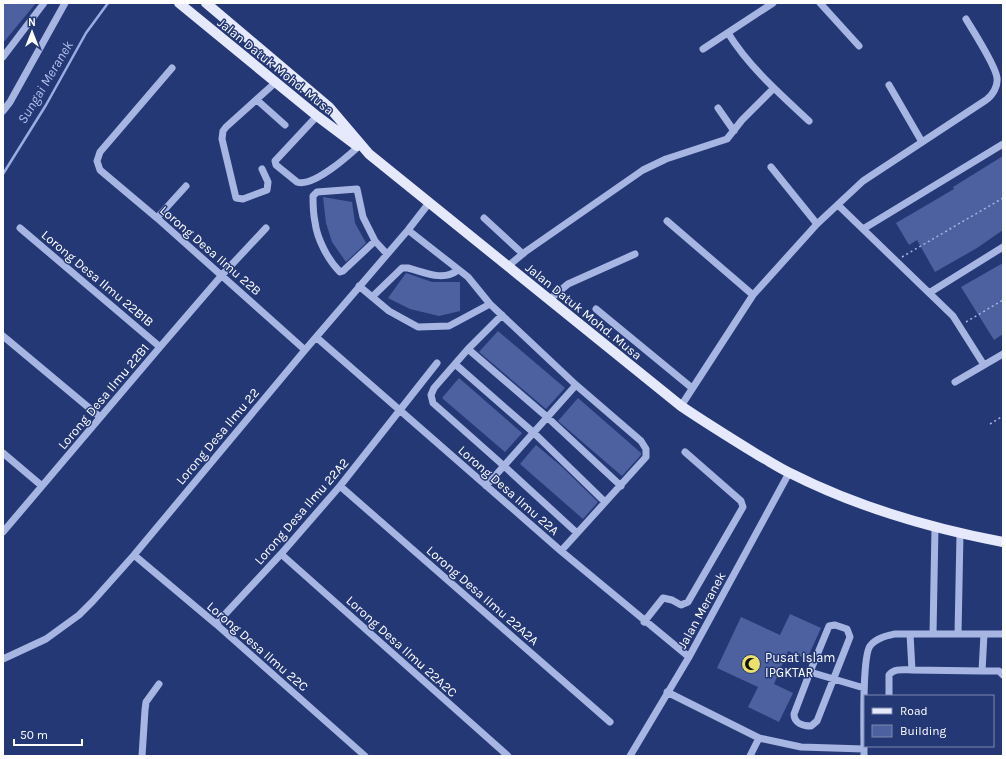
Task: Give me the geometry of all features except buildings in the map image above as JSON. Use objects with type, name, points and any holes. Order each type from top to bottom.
[{"type":"main road","name":"Jalan Datuk Mohd. Musa","points":[[179,3],[317,116],[369,154],[681,406],[718,431],[789,473],[864,506],[960,534],[1003,542]]},
{"type":"main road","name":"Jalan Datuk Mohd. Musa","points":[[206,3],[329,107],[369,154]]},
{"type":"street","points":[[3,57],[44,3]]},
{"type":"street","points":[[703,49],[773,3]]},
{"type":"street","points":[[820,3],[859,46]]},
{"type":"street","points":[[3,111],[10,102],[63,4]]},
{"type":"street","points":[[681,406],[753,295],[817,224],[863,181],[990,97],[996,86],[997,79],[995,71],[966,19]]},
{"type":"street","points":[[728,33],[742,55],[809,121]]},
{"type":"street","name":"Lorong Desa Ilmu 22B","points":[[172,68],[100,152],[97,161],[100,170],[222,275],[305,350]]},
{"type":"street","points":[[262,170],[268,182],[267,190],[244,200],[236,198],[222,139],[226,127],[258,100],[276,82]]},
{"type":"street","points":[[889,85],[922,142]]},
{"type":"street","points":[[508,266],[643,170],[666,159],[727,139],[742,120],[774,88]]},
{"type":"street","points":[[3,97],[10,102]]},
{"type":"street","points":[[258,100],[285,125]]},
{"type":"street","points":[[718,108],[734,131]]},
{"type":"street","points":[[317,116],[275,161],[276,164],[298,183],[305,183],[325,174],[358,147]]},
{"type":"street","points":[[862,229],[1003,144]]},
{"type":"street","points":[[771,167],[817,224]]},
{"type":"street","points":[[157,218],[186,186]]},
{"type":"street","points":[[375,241],[343,271],[339,271],[324,250],[314,221],[314,194],[317,192],[357,189],[363,217],[375,241],[387,254]]},
{"type":"street","name":"Lorong Desa Ilmu 22","points":[[3,659],[46,639],[79,615],[93,601],[408,230],[429,203]]},
{"type":"street","points":[[838,205],[953,316],[984,365]]},
{"type":"street","points":[[484,218],[523,254]]},
{"type":"street","points":[[667,222],[753,295]]},
{"type":"street","name":"Lorong Desa Ilmu 22B1B","points":[[20,228],[160,347]]},
{"type":"street","name":"Lorong Desa Ilmu 22B1","points":[[3,532],[222,275],[266,228]]},
{"type":"street","points":[[408,230],[468,278],[490,304],[576,385],[641,441],[646,449],[646,457],[561,551]]},
{"type":"street","points":[[929,293],[1003,247]]},
{"type":"street","points":[[549,300],[568,284],[634,254]]},
{"type":"street","points":[[372,297],[402,268],[442,276],[449,275],[458,270]]},
{"type":"street","points":[[359,286],[389,311],[418,327],[449,326],[490,304]]},
{"type":"street","points":[[596,309],[692,388]]},
{"type":"street","points":[[502,315],[468,349],[434,388],[431,395],[433,403],[577,534]]},
{"type":"street","points":[[3,336],[100,417]]},
{"type":"street","name":"Lorong Desa Ilmu 22A","points":[[316,337],[561,551],[644,622],[689,657]]},
{"type":"street","points":[[468,349],[547,417],[620,486]]},
{"type":"street","points":[[955,382],[1003,354]]},
{"type":"street","name":"Lorong Desa Ilmu 22A2","points":[[216,624],[281,554],[340,486],[437,362]]},
{"type":"street","points":[[455,364],[534,433],[605,502]]},
{"type":"street","points":[[486,486],[576,385]]},
{"type":"street","points":[[644,622],[663,598],[672,600],[681,605],[688,602],[743,507],[741,501],[685,452]]},
{"type":"street","points":[[3,453],[42,486]]},
{"type":"street","name":"Jalan Meranek","points":[[630,756],[689,657],[789,473]]},
{"type":"street","name":"Lorong Desa Ilmu 22A2A","points":[[340,486],[610,722]]},
{"type":"street","points":[[934,634],[935,527]]},
{"type":"street","points":[[958,634],[960,534]]},
{"type":"street","name":"Lorong Desa Ilmu 22C","points":[[134,554],[216,624],[365,756]]},
{"type":"street","name":"Lorong Desa Ilmu 22A2C","points":[[281,554],[508,756]]},
{"type":"street","points":[[835,625],[847,629],[850,637],[817,721],[811,726],[807,726],[795,720],[794,714],[810,672],[829,626],[835,625]]},
{"type":"street","points":[[667,692],[759,738],[801,747],[864,752],[864,688],[866,660],[869,647],[874,642],[886,636],[895,634],[1003,634]]},
{"type":"street","points":[[910,634],[912,670]]},
{"type":"street","points":[[982,671],[984,634]]},
{"type":"street","points":[[889,695],[889,675],[890,672],[896,670],[999,671],[1003,674]]},
{"type":"street","points":[[810,672],[864,688]]},
{"type":"street","points":[[142,756],[145,706],[146,702],[159,684]]},
{"type":"street","points":[[750,756],[759,738]]},
{"type":"street","points":[[352,756],[357,749]]},
{"type":"path","points":[[896,261],[1003,198]]},
{"type":"path","points":[[959,326],[1003,300]]},
{"type":"path","points":[[990,424],[1003,416]]},
{"type":"waterway","name":"Sungai Meranek","points":[[3,174],[46,105],[86,33],[108,3]]},
{"type":"place","name":"Pusat Islam IPGKTAR","points":[[751,664]]}]
